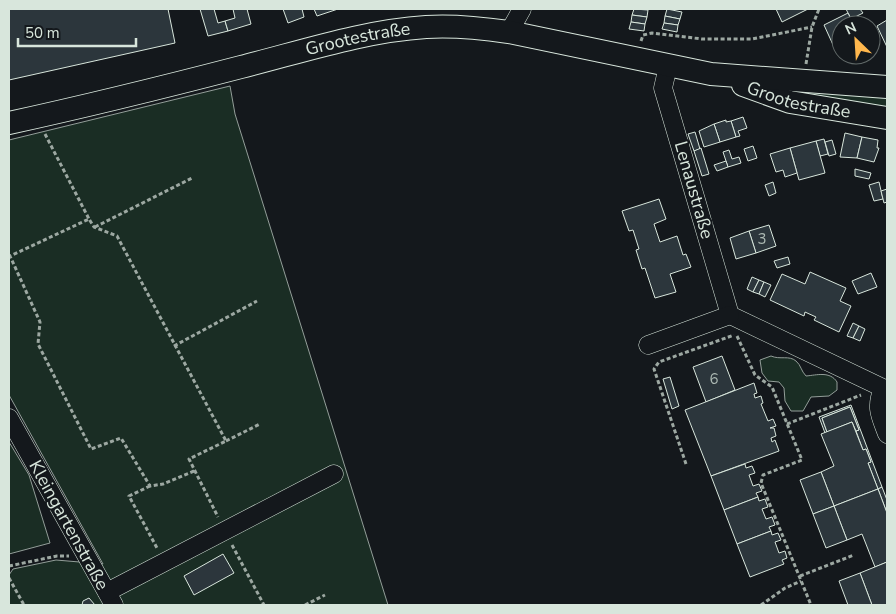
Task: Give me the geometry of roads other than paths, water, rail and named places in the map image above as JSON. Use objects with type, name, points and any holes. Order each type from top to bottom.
[{"type":"main road","name":"Grootestraße","points":[[9,123],[388,31],[445,26],[509,32],[711,74],[887,88]]},
{"type":"main road","name":"Grootestraße","points":[[711,74],[790,102],[887,118]]},
{"type":"street","points":[[509,32],[522,9]]},
{"type":"street","name":"Lenaustraße","points":[[668,66],[663,88],[732,322]]},
{"type":"street","points":[[648,345],[732,322],[885,388],[878,401],[878,410],[887,434]]},
{"type":"street","name":"Kleingartenstraße","points":[[9,418],[110,599]]},
{"type":"street","points":[[110,599],[165,562],[334,474]]}]
